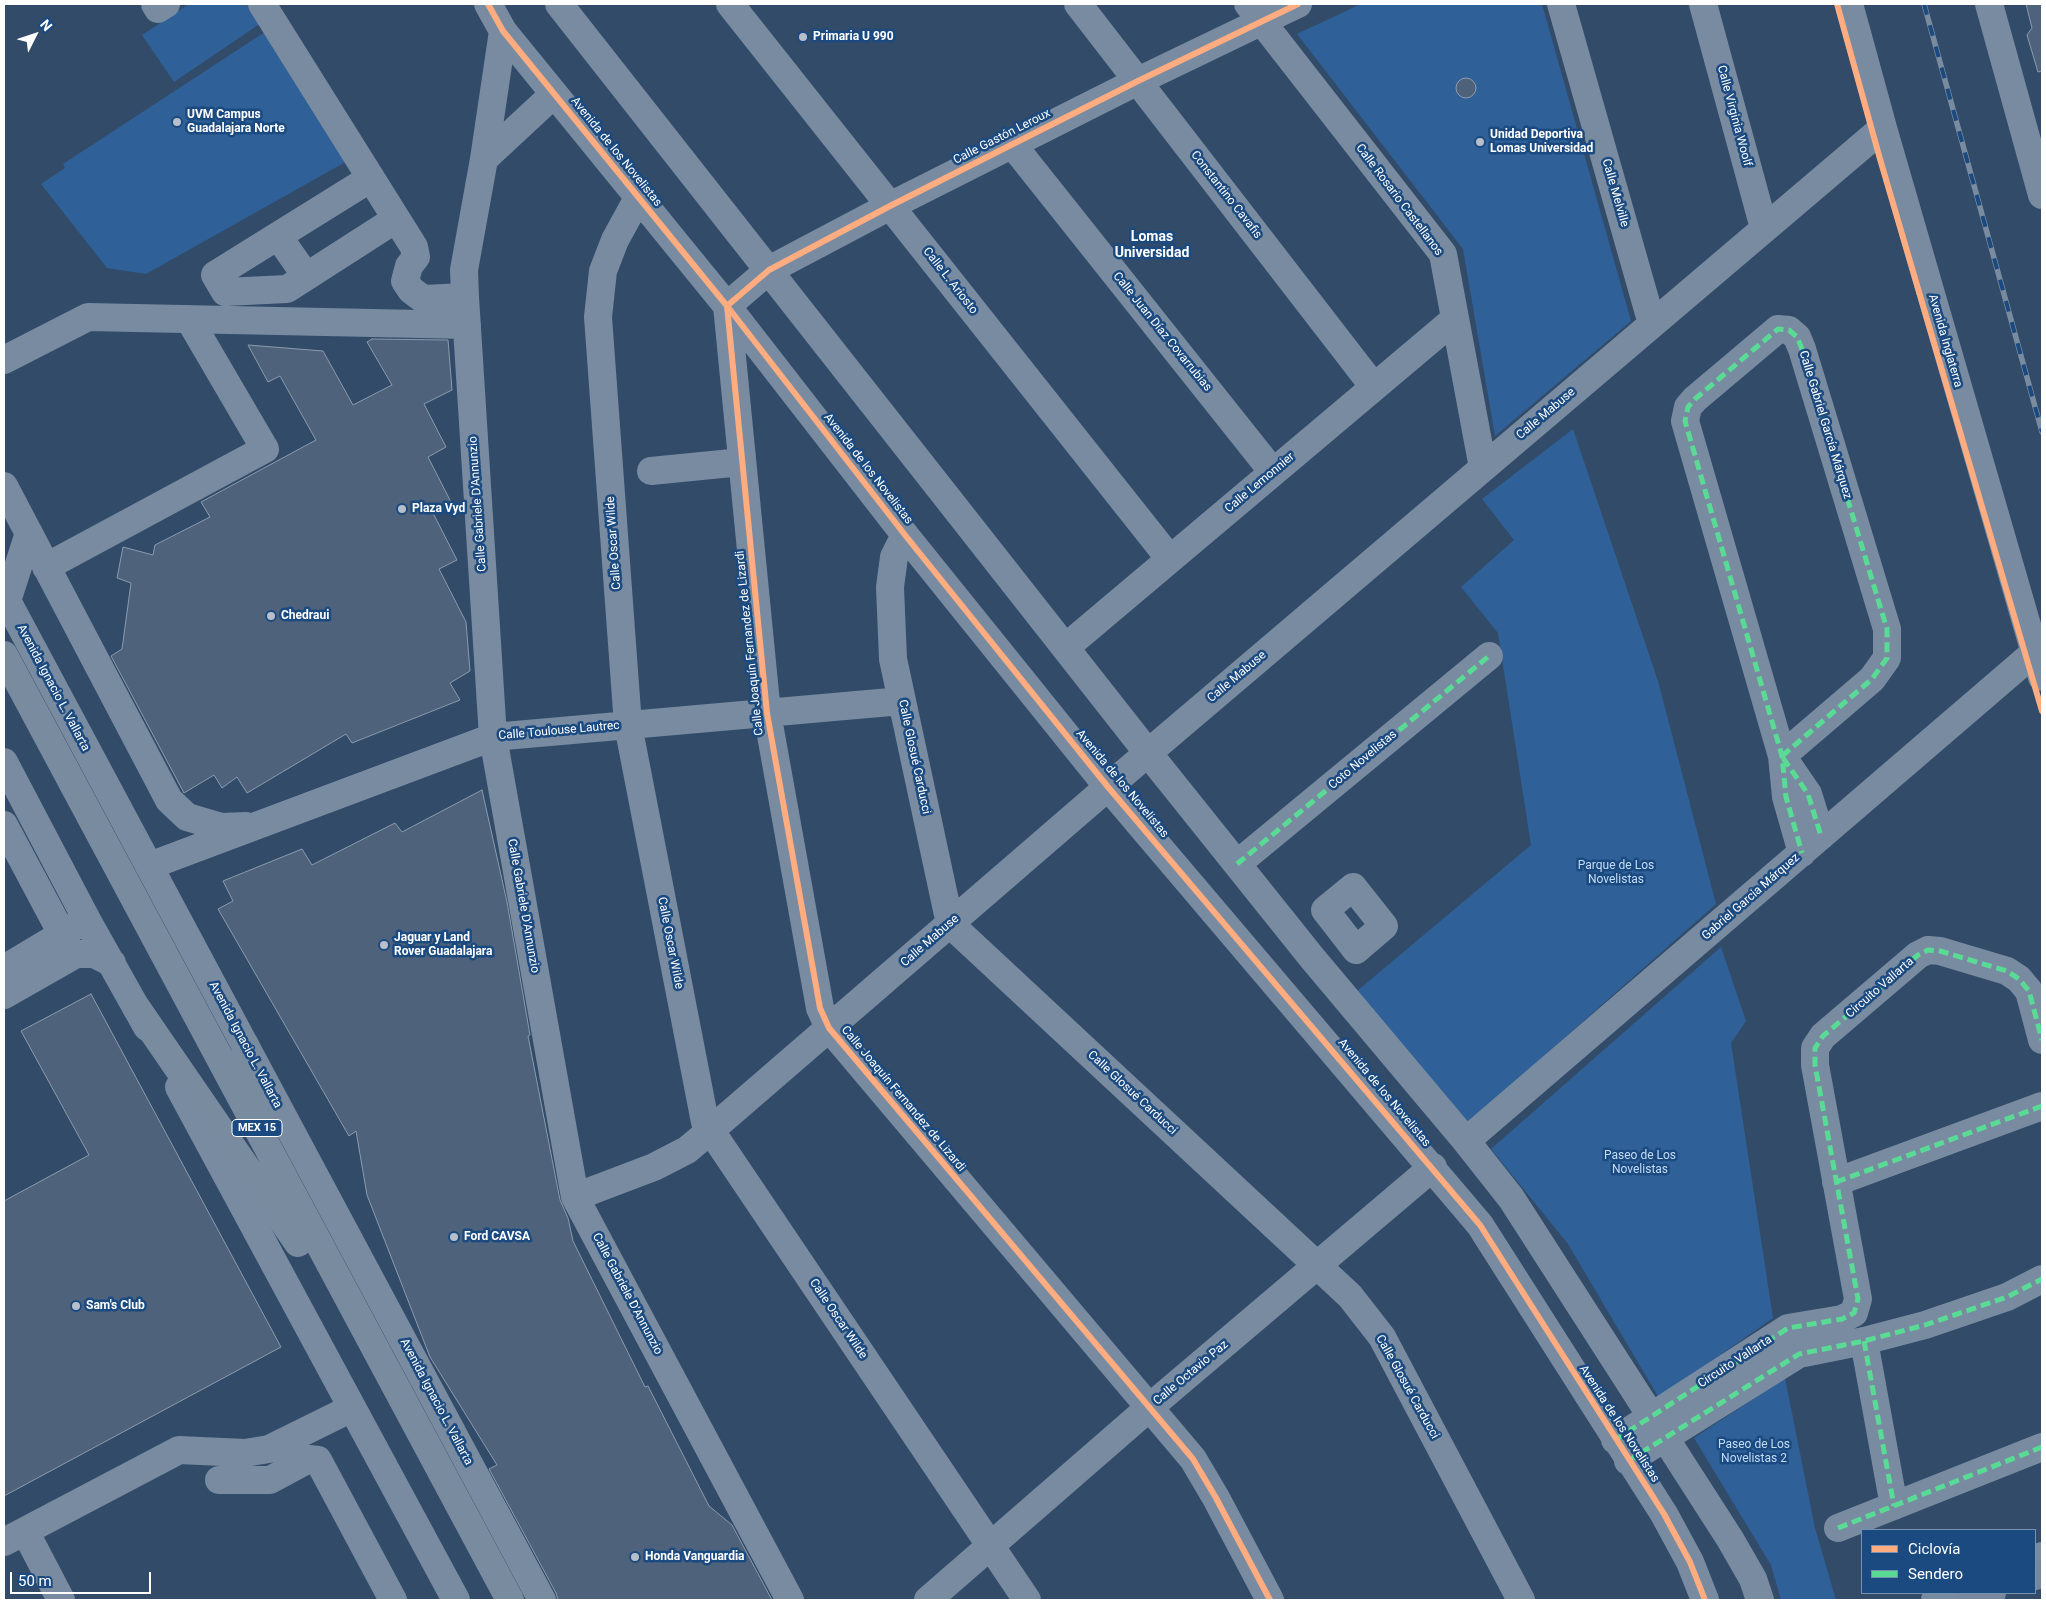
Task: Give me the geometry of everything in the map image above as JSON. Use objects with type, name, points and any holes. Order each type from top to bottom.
[{"type":"highway","name":"MEX 15","points":[[4,655],[510,1600]]},
{"type":"highway","name":"MEX 15","points":[[4,690],[489,1600]]},
{"type":"highway","points":[[136,1006],[298,1244]]},
{"type":"highway","points":[[245,1045],[264,1143]]},
{"type":"main road","points":[[1973,1600],[1989,1594]]},
{"type":"street","points":[[155,4],[158,9],[166,4]]},
{"type":"street","points":[[262,4],[414,247],[416,257],[410,266],[405,281],[410,290],[423,299],[465,297]]},
{"type":"street","name":"Avenida de los Novelistas","points":[[488,4],[503,31],[726,306],[905,535],[1108,786],[1480,1225],[1664,1514],[1681,1546],[1705,1600]]},
{"type":"street","points":[[559,4],[1148,753],[1313,959],[1466,1141],[1511,1198],[1730,1539],[1753,1580],[1760,1600]]},
{"type":"street","name":"Calle L. Ariosto","points":[[730,4],[1170,559]]},
{"type":"street","name":"Constantino Cavafis","points":[[1078,4],[1374,387]]},
{"type":"street","name":"Calle Gastón Leroux","points":[[726,306],[769,270],[890,206],[1138,81],[1255,12],[1298,4]]},
{"type":"street","name":"Calle Melville","points":[[1562,4],[1652,324]]},
{"type":"street","name":"Calle Virginia Woolf","points":[[1703,4],[1764,228]]},
{"type":"street","name":"Avenida Inglaterra","points":[[1849,4],[1882,128],[2039,664]]},
{"type":"street","points":[[1989,4],[2042,195]]},
{"type":"street","name":"Calle Rosario Castellanos","points":[[1255,12],[1443,254],[1483,468]]},
{"type":"street","name":"Calle Gabriele D'Annunzio","points":[[503,31],[484,159],[464,270],[465,297],[493,737],[575,1197],[790,1600]]},
{"type":"street","points":[[484,159],[554,94]]},
{"type":"street","name":"Calle Mabuse","points":[[575,1197],[654,1166],[687,1150],[1108,786],[1882,128]]},
{"type":"street","name":"Calle Juan Díaz Covarrubias","points":[[1012,144],[1273,472]]},
{"type":"street","points":[[371,178],[215,275],[225,292],[286,289],[396,219]]},
{"type":"street","name":"Calle Oscar Wilde","points":[[638,198],[615,240],[603,271],[598,317],[628,725],[705,1122],[1027,1600]]},
{"type":"street","points":[[278,236],[306,276]]},
{"type":"street","name":"Calle Joaquín Fernandez de Lizardi","points":[[726,306],[767,713],[820,1008],[829,1028],[1193,1459],[1270,1600]]},
{"type":"street","points":[[4,360],[88,317],[467,325]]},
{"type":"street","points":[[46,567],[265,449],[189,319]]},
{"type":"street","name":"Calle Lemonnier","points":[[1066,647],[1455,319]]},
{"type":"street","name":"Calle Gabriel García Márquez","points":[[1782,756],[1872,679],[1887,658],[1887,639],[1886,629],[1802,348],[1797,337],[1789,330],[1778,329],[1695,398],[1688,407],[1685,421],[1782,756],[1786,797],[1812,844]]},
{"type":"street","points":[[651,471],[742,462]]},
{"type":"street","points":[[4,486],[169,800],[187,817],[221,827],[257,826]]},
{"type":"street","points":[[6,598],[29,533]]},
{"type":"street","name":"Calle Glosué Carducci","points":[[905,535],[894,556],[890,587],[893,659],[950,924],[1350,1296],[1382,1338],[1521,1600]]},
{"type":"street","name":"Avenida Ignacio L. Vallarta","points":[[6,598],[542,1600]]},
{"type":"street","name":"Coto Novelistas","points":[[1237,864],[1489,656]]},
{"type":"street","name":"Gabriel Garcia Márquez","points":[[1466,1141],[1812,844],[2039,664]]},
{"type":"street","name":"Calle Toulouse Lautrec","points":[[149,866],[493,737],[902,701]]},
{"type":"street","points":[[4,762],[87,920],[136,1006],[456,1600]]},
{"type":"street","points":[[4,825],[62,934]]},
{"type":"street","points":[[4,969],[87,920]]},
{"type":"street","points":[[1313,959],[1344,934]]},
{"type":"street","name":"Circuito Vallarta","points":[[1622,1450],[1657,1427],[1788,1328],[1842,1319],[1854,1313],[1858,1299],[1815,1065],[1815,1048],[1823,1036],[1918,955],[1928,950],[1940,950],[2007,971],[2019,979],[2029,991],[2042,1040]]},
{"type":"street","points":[[4,995],[76,954],[94,954],[112,962]]},
{"type":"street","points":[[1836,1182],[2042,1106]]},
{"type":"street","name":"Calle Octavio Paz","points":[[928,1600],[1150,1407],[1433,1168]]},
{"type":"street","name":"Circuito Vallarta","points":[[1657,1427],[1799,1354],[1864,1341],[1925,1325],[2007,1297],[2042,1280]]},
{"type":"street","points":[[1864,1341],[1894,1506]]},
{"type":"street","points":[[62,1600],[14,1536],[179,1450],[245,1453],[269,1449],[352,1408]]},
{"type":"street","points":[[1838,1528],[2042,1447]]},
{"type":"street","points":[[219,1480],[270,1480],[308,1459],[318,1460],[393,1600]]},
{"type":"street","points":[[1935,1600],[1950,1594]]},
{"type":"green space","points":[[189,4],[249,4],[261,23],[174,82],[142,35]]},
{"type":"green space","name":"Unidad Deportiva Lomas Universidad","points":[[1361,4],[1542,4],[1631,321],[1495,436],[1463,249],[1297,34]]},
{"type":"green space","points":[[268,30],[349,160],[146,274],[107,268],[41,184],[65,168],[63,164]]},
{"type":"green space","name":"Parque de Los Novelistas","points":[[1573,429],[1658,681],[1716,904],[1468,1123],[1357,991],[1531,845],[1498,633],[1461,587],[1514,540],[1482,499]]},
{"type":"green space","name":"Paseo de Los Novelistas","points":[[1721,947],[1746,1021],[1731,1043],[1773,1318],[1659,1398],[1568,1244],[1491,1149]]},
{"type":"green space","name":"Paseo de Los Novelistas 2","points":[[1785,1378],[1815,1528],[1836,1600],[1781,1600],[1771,1565],[1694,1438]]},
{"type":"building","points":[[2026,4],[2042,4],[2042,71],[2038,72],[2027,35],[2032,28]]},
{"type":"building","points":[[1466,78],[1473,81],[1476,88],[1473,95],[1466,98],[1459,95],[1456,88],[1459,81]]},
{"type":"building","name":"Chedraui","points":[[372,339],[448,340],[452,390],[424,404],[446,447],[428,457],[452,504],[433,513],[457,560],[439,569],[466,622],[470,671],[450,683],[460,700],[352,743],[346,734],[247,793],[237,777],[222,788],[214,775],[184,793],[111,656],[122,649],[131,583],[117,578],[123,547],[153,555],[155,545],[210,517],[201,502],[316,440],[280,376],[268,382],[248,345],[323,351],[353,405],[392,385],[367,342]]},
{"type":"building","points":[[482,790],[507,902],[530,1035],[528,1036],[560,1200],[568,1218],[573,1241],[645,1387],[648,1386],[709,1506],[732,1525],[772,1600],[558,1600],[489,1469],[497,1465],[430,1357],[367,1195],[356,1131],[349,1136],[218,909],[233,901],[223,881],[302,849],[312,865],[395,823],[402,832]]},
{"type":"building","points":[[91,994],[281,1347],[4,1496],[4,1201],[89,1155],[21,1031]]},
{"type":"railway","points":[[1924,4],[2042,432]]},
{"type":"marked path","points":[[1782,756],[1872,679],[1887,658],[1887,629],[1802,349],[1797,337],[1789,330],[1778,329],[1695,399],[1688,407],[1685,421],[1782,756],[1786,797],[1802,853]]},
{"type":"marked path","points":[[1237,864],[1489,656]]},
{"type":"marked path","points":[[1783,758],[1808,794],[1821,836]]},
{"type":"marked path","points":[[1615,1440],[1788,1328],[1842,1319],[1854,1313],[1858,1299],[1815,1065],[1815,1048],[1823,1036],[1918,955],[1928,950],[1940,951],[2007,971],[2019,979],[2029,991],[2042,1040]]},
{"type":"marked path","points":[[1836,1182],[2042,1106]]},
{"type":"marked path","points":[[1628,1461],[1799,1354],[1864,1341],[1925,1325],[2007,1297],[2042,1279]]},
{"type":"marked path","points":[[1864,1341],[1894,1506]]},
{"type":"marked path","points":[[1838,1528],[2042,1447]]},
{"type":"cycle path","points":[[488,4],[503,31],[727,306],[905,535],[1108,787],[1480,1225],[1664,1514],[1690,1562],[1705,1600]]},
{"type":"cycle path","points":[[1270,1600],[1193,1459],[829,1028],[820,1008],[767,713],[727,306],[769,270],[890,206],[1138,81],[1298,4]]},
{"type":"cycle path","points":[[1837,4],[1880,159],[2042,711]]},
{"type":"place","name":"Primaria U 990","points":[[803,37]]},
{"type":"place","name":"UVM Campus Guadalajara Norte","points":[[177,122]]},
{"type":"place","name":"Unidad Deportiva Lomas Universidad","points":[[1480,142]]},
{"type":"place","name":"Plaza Vyd","points":[[402,509]]},
{"type":"place","name":"Chedraui","points":[[271,616]]},
{"type":"place","name":"Jaguar y Land Rover Guadalajara","points":[[384,945]]},
{"type":"place","name":"Ford CAVSA","points":[[454,1237]]},
{"type":"place","name":"Sam's Club","points":[[76,1306]]},
{"type":"place","name":"Honda Vanguardia","points":[[635,1557]]},
{"type":"district","name":"Lomas Universidad","points":[[1152,246]]}]
